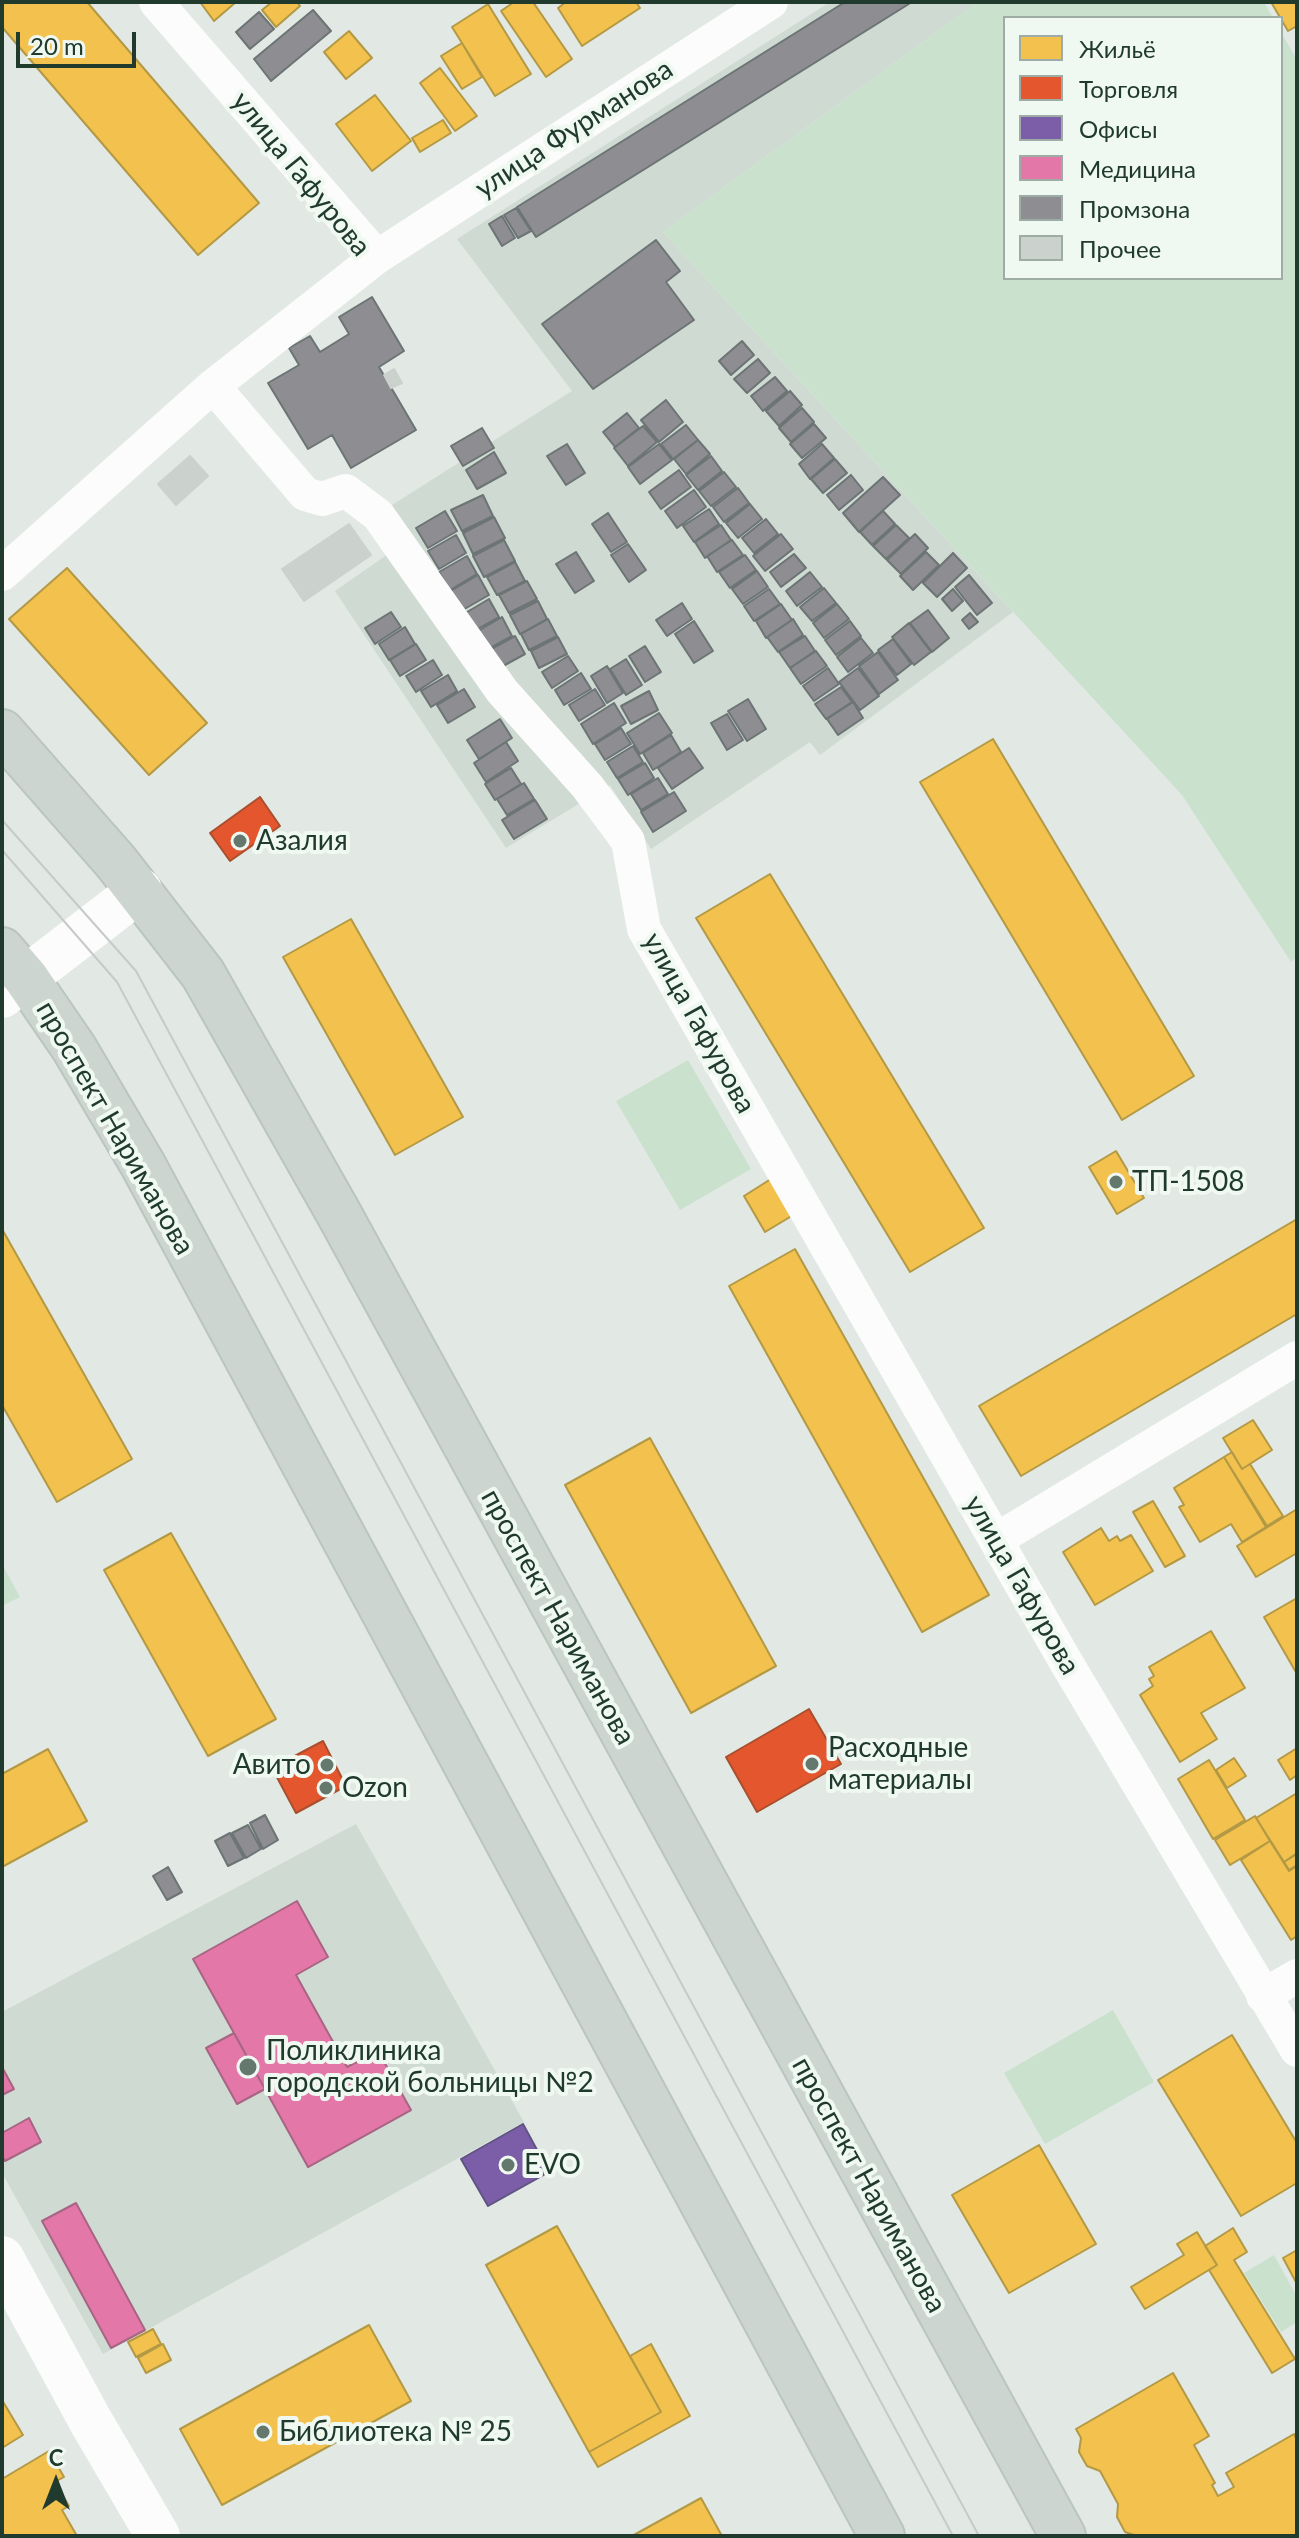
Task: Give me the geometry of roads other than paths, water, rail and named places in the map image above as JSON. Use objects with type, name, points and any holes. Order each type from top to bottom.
[{"type":"main road","name":"проспект Нариманова","points":[[2,732],[140,890],[203,974],[324,1188],[1063,2536]]},
{"type":"main road","name":"проспект Нариманова","points":[[10,975],[74,1048],[143,1165],[882,2536]]},
{"type":"street","name":"улица Гафурова","points":[[156,2],[377,257],[213,386],[305,494],[322,499],[346,491],[378,515],[502,691],[587,786],[628,841],[644,929],[996,1540],[1297,2050]]},
{"type":"street","name":"улица Фурманова","points":[[377,257],[771,2]]},
{"type":"street","points":[[2,574],[213,386]]},
{"type":"street","points":[[10,975],[140,890]]},
{"type":"street","points":[[996,1540],[1297,1358]]},
{"type":"street","points":[[1263,1996],[1297,1976]]},
{"type":"street","points":[[2,2258],[90,2420],[158,2536]]},
{"type":"tram line","points":[[2,820],[136,971],[979,2536]]},
{"type":"tram line","points":[[2,850],[117,982],[953,2536]]},
{"type":"place","name":"Азалия","points":[[240,841]]},
{"type":"place","name":"ТП-1508","points":[[1116,1182]]},
{"type":"place","name":"Расходные материалы","points":[[812,1764]]},
{"type":"place","name":"Авито","points":[[327,1765]]},
{"type":"place","name":"Ozon","points":[[326,1788]]},
{"type":"place","name":"Поликлиника городской больницы №2","points":[[248,2067]]},
{"type":"place","name":"EVO","points":[[508,2165]]},
{"type":"place","name":"Библиотека № 25","points":[[263,2432]]}]
